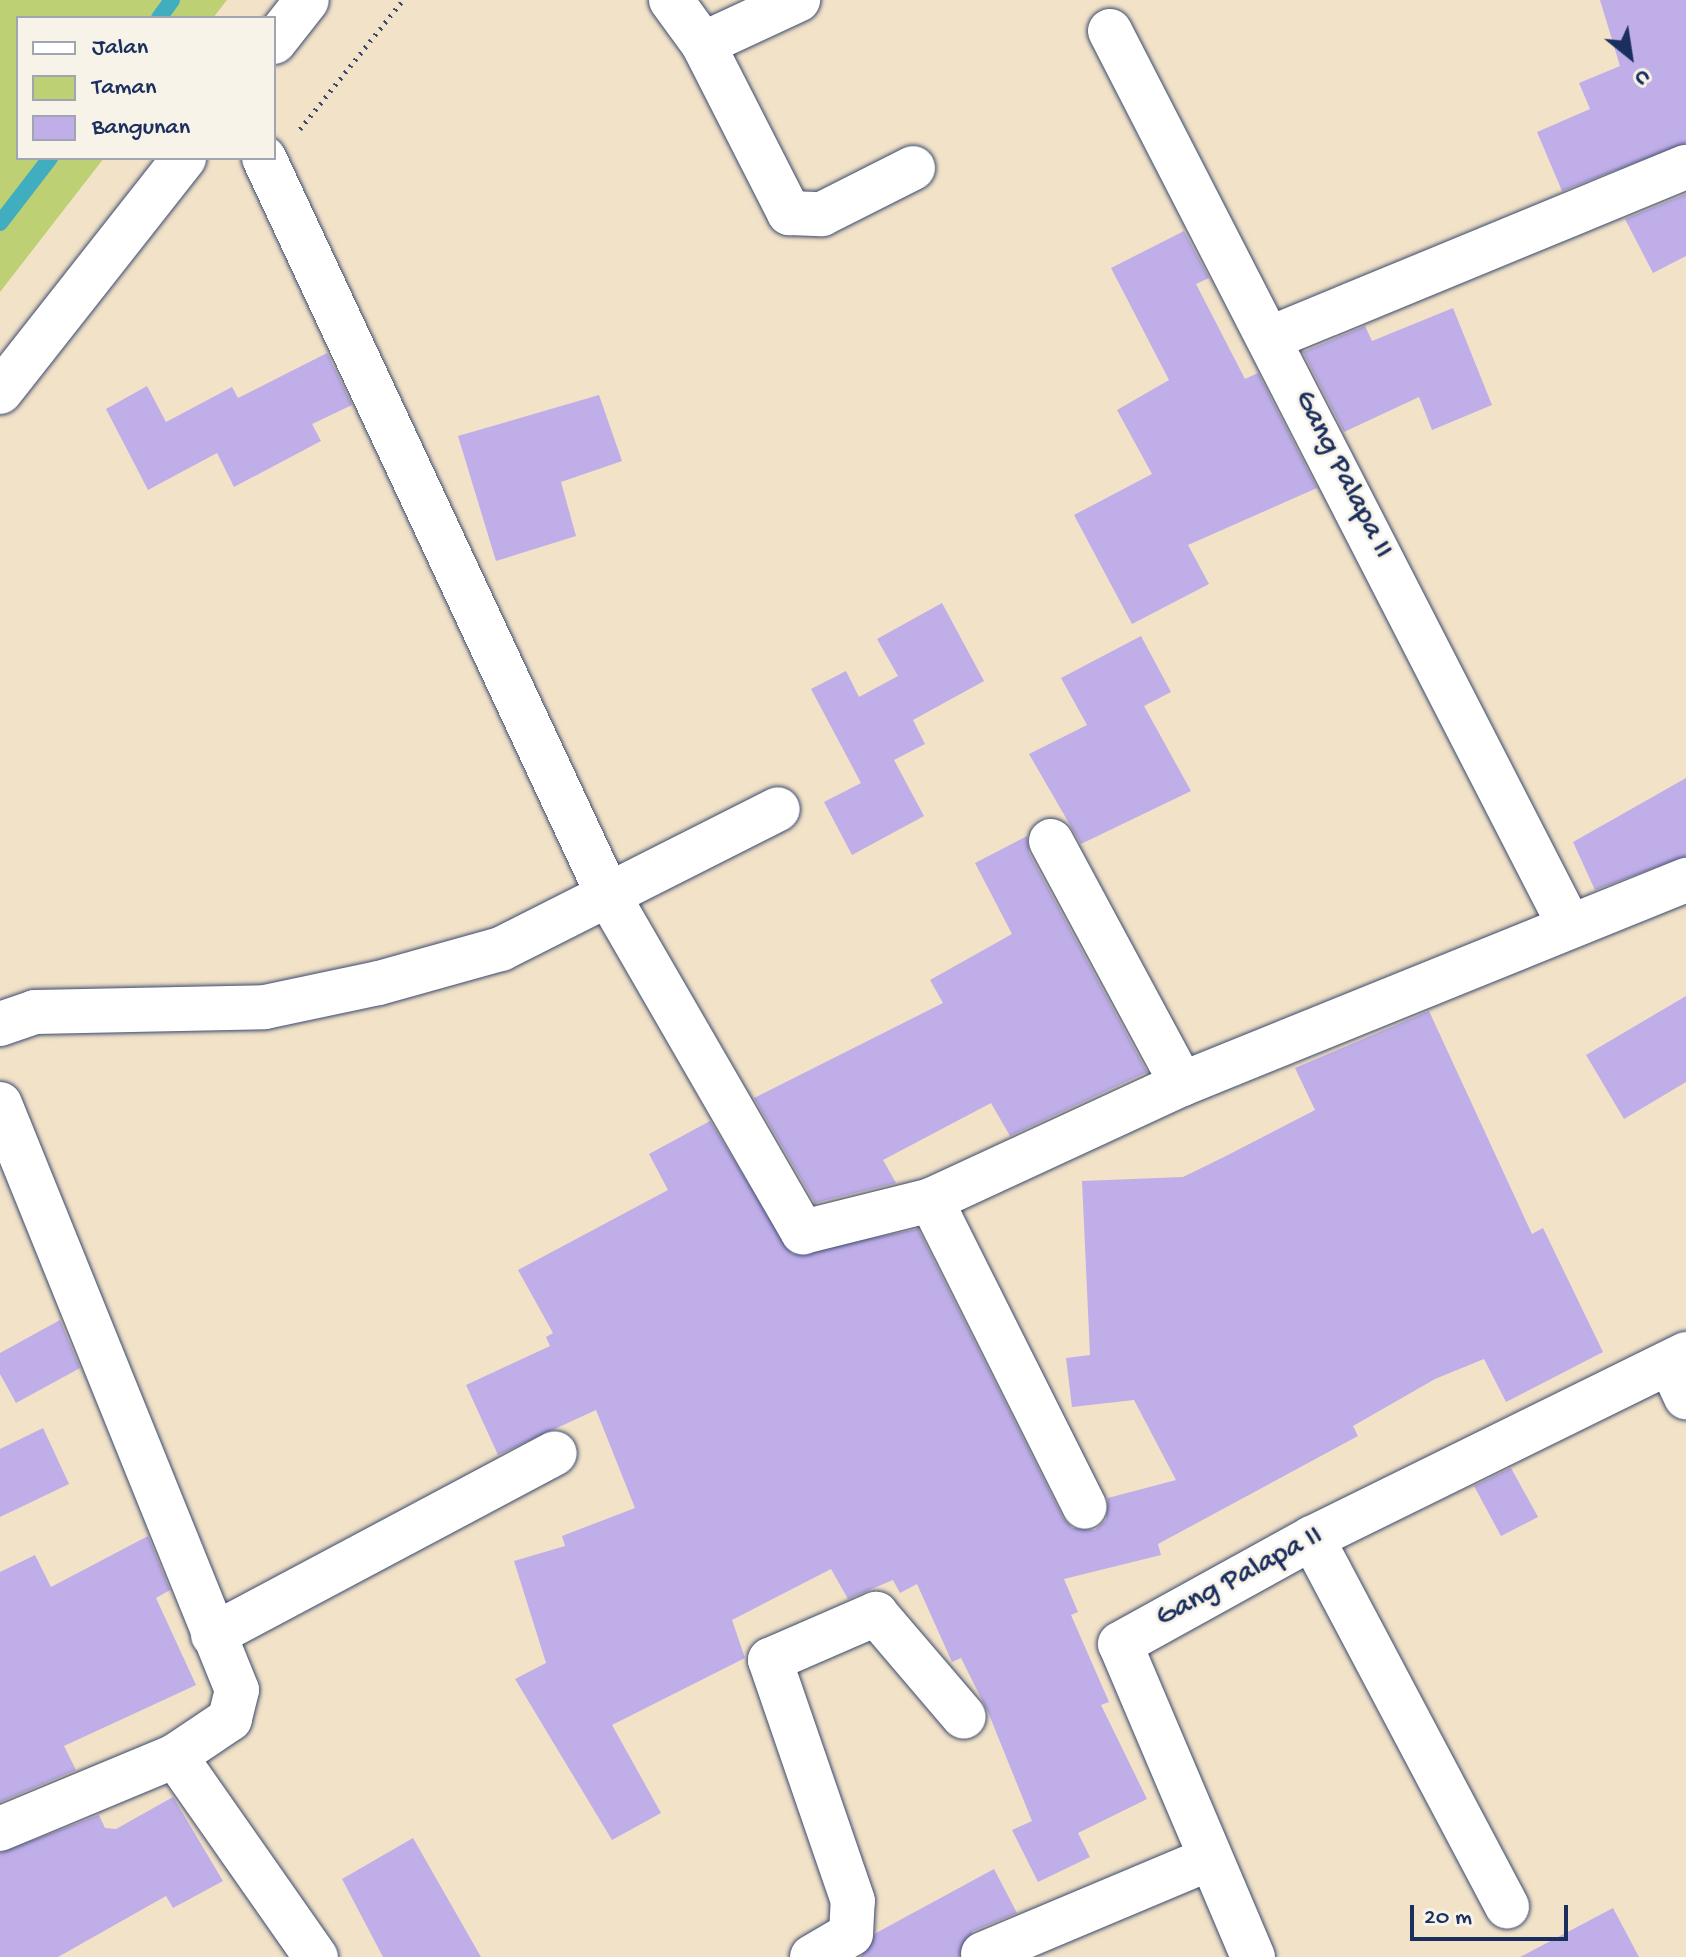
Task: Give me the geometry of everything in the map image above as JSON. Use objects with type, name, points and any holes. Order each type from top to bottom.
[{"type":"street","points":[[276,39],[307,0]]},
{"type":"street","points":[[671,0],[703,44],[789,213],[822,214],[913,168]]},
{"type":"street","points":[[703,44],[798,0]]},
{"type":"street","name":"Gang Palapa II","points":[[1110,31],[1273,337],[1568,923]]},
{"type":"street","points":[[0,392],[182,160]]},
{"type":"street","points":[[266,162],[607,893],[803,1232],[931,1200],[1182,1084],[1568,923],[1686,880]]},
{"type":"street","points":[[1273,337],[1686,167]]},
{"type":"street","points":[[0,1024],[35,1012],[265,1007],[379,983],[501,949],[778,809]]},
{"type":"street","points":[[1051,841],[1182,1084]]},
{"type":"street","points":[[0,1104],[237,1690],[230,1719],[175,1756],[0,1829]]},
{"type":"street","points":[[931,1200],[1085,1507]]},
{"type":"street","name":"Gang Palapa II","points":[[1253,1957],[1117,1649],[1312,1538],[1681,1371]]},
{"type":"street","points":[[213,1635],[555,1453]]},
{"type":"street","points":[[1312,1538],[1507,1907]]},
{"type":"street","points":[[812,1957],[851,1934],[853,1901],[767,1670],[770,1660],[876,1614],[964,1717]]},
{"type":"street","points":[[175,1756],[316,1957]]},
{"type":"street","points":[[983,1954],[1209,1859]]},
{"type":"path","points":[[276,150],[403,0]]},
{"type":"green space","points":[[0,0],[227,0],[215,16],[16,16],[16,160],[102,160],[0,292]]},
{"type":"building","points":[[1600,0],[1686,0],[1686,143],[1562,191],[1537,132],[1590,109],[1579,83],[1620,66]]},
{"type":"building","points":[[1686,194],[1686,256],[1653,273],[1625,219]]},
{"type":"building","points":[[1184,231],[1209,278],[1196,284],[1245,379],[1258,373],[1317,488],[1188,545],[1209,584],[1132,624],[1074,515],[1152,474],[1117,410],[1169,380],[1111,268]]},
{"type":"building","points":[[1453,308],[1492,405],[1432,430],[1419,397],[1344,432],[1303,352],[1365,326],[1372,341]]},
{"type":"building","points":[[327,353],[352,405],[312,424],[321,441],[234,487],[217,453],[148,490],[106,409],[147,386],[166,422],[232,387],[238,398]]},
{"type":"building","points":[[599,395],[622,461],[561,482],[576,536],[496,561],[458,436]]},
{"type":"building","points":[[942,603],[984,681],[913,720],[925,744],[894,760],[924,816],[852,855],[824,802],[861,783],[811,689],[846,671],[859,697],[898,676],[877,639]]},
{"type":"building","points":[[1141,636],[1171,692],[1144,706],[1191,791],[1081,844],[1029,754],[1087,725],[1061,678]]},
{"type":"building","points":[[1686,778],[1686,856],[1595,890],[1573,842]]},
{"type":"building","points":[[1027,836],[1029,853],[1147,1072],[1010,1136],[991,1103],[883,1160],[896,1183],[815,1203],[754,1098],[943,1003],[930,980],[1012,934],[975,863]]},
{"type":"building","points":[[1686,996],[1686,1082],[1624,1119],[1586,1055]]},
{"type":"building","points":[[1429,1011],[1532,1234],[1543,1228],[1603,1352],[1506,1402],[1484,1359],[1435,1379],[1353,1426],[1358,1436],[1158,1544],[1161,1555],[1064,1579],[1078,1612],[1071,1615],[1109,1702],[1101,1705],[1147,1799],[1078,1833],[1090,1857],[1038,1882],[1012,1830],[1032,1821],[988,1712],[961,1658],[952,1662],[917,1584],[900,1593],[893,1580],[848,1599],[831,1569],[732,1620],[745,1658],[612,1725],[661,1813],[612,1840],[515,1679],[546,1663],[514,1561],[565,1546],[562,1536],[635,1508],[596,1410],[498,1455],[466,1385],[550,1346],[546,1337],[553,1333],[518,1270],[668,1190],[649,1154],[710,1121],[792,1254],[918,1229],[1063,1518],[1072,1528],[1095,1530],[1106,1520],[1108,1498],[1176,1480],[1134,1400],[1072,1407],[1066,1358],[1090,1355],[1082,1181],[1183,1177],[1224,1157],[1315,1110],[1295,1068]]},
{"type":"building","points":[[60,1320],[80,1368],[16,1403],[0,1374],[0,1353]]},
{"type":"building","points":[[43,1428],[69,1484],[0,1517],[0,1449]]},
{"type":"building","points":[[1511,1468],[1538,1517],[1501,1536],[1474,1486]]},
{"type":"building","points":[[148,1536],[170,1590],[156,1598],[196,1685],[64,1746],[76,1770],[0,1802],[0,1572],[35,1555],[51,1587]]},
{"type":"building","points":[[173,1797],[223,1881],[173,1908],[166,1896],[58,1957],[0,1957],[0,1853],[99,1815],[105,1828],[116,1829]]},
{"type":"building","points":[[413,1838],[481,1957],[383,1957],[342,1879]]},
{"type":"building","points":[[994,1869],[1017,1913],[973,1931],[959,1957],[861,1957],[876,1933]]},
{"type":"building","points":[[1613,1908],[1639,1957],[1520,1957]]},
{"type":"waterway","points":[[160,16],[172,0]]},
{"type":"waterway","points":[[0,223],[48,160]]}]
